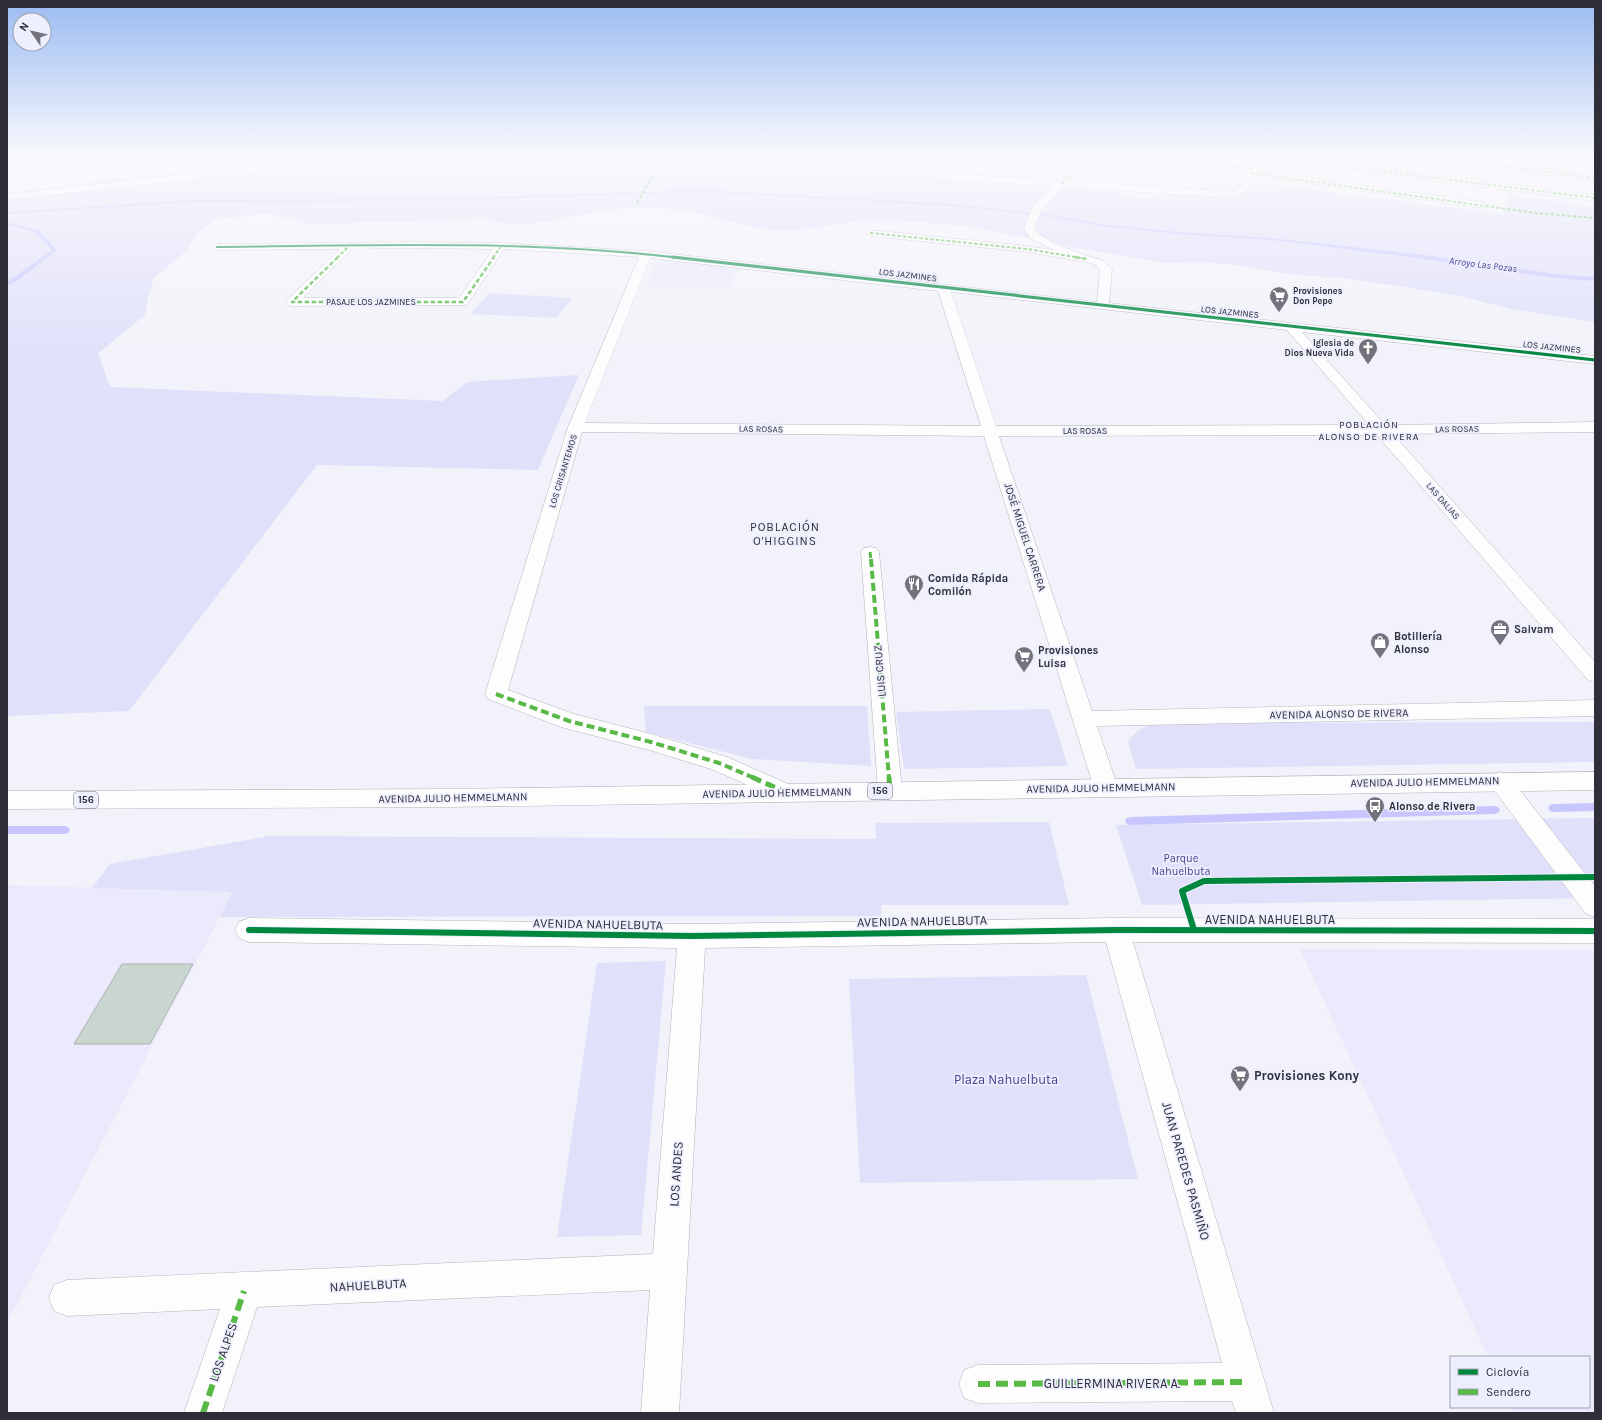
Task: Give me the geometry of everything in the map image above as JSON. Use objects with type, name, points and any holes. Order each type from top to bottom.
[{"type":"main road","points":[[1032,221],[1029,228],[1035,237],[1100,263],[1106,269],[1103,306]]},
{"type":"main road","points":[[870,233],[1027,249],[1087,258]]},
{"type":"main road","name":"PASAJE LOS JAZMINES","points":[[349,246],[292,302],[463,302],[501,246]]},
{"type":"main road","name":"LOS JAZMINES","points":[[217,247],[501,246],[646,254],[1595,360]]},
{"type":"main road","name":"LOS CRISANTEMOS","points":[[646,254],[576,427],[496,694],[569,721],[651,742],[719,763],[787,793]]},
{"type":"main road","name":"JOSÉ MIGUEL CARRERA","points":[[943,287],[1106,788]]},
{"type":"main road","name":"LAS DALIAS","points":[[1291,327],[1595,675]]},
{"type":"main road","name":"LAS ROSAS","points":[[576,427],[991,432],[1381,430],[1595,427]]},
{"type":"main road","name":"LUIS CRUZ","points":[[870,552],[890,791]]},
{"type":"main road","name":"AVENIDA ALONSO DE RIVERA","points":[[1083,719],[1595,708]]},
{"type":"main road","points":[[1500,781],[1595,906]]},
{"type":"main road","name":"AVENIDA JULIO HEMMELMANN","points":[[7,800],[450,798],[1500,781],[1595,781]]},
{"type":"main road","name":"AVENIDA NAHUELBUTA","points":[[249,930],[692,936],[1116,930],[1595,931]]},
{"type":"main road","name":"JUAN PAREDES PASMIÑO","points":[[1116,930],[1251,1397]]},
{"type":"main road","name":"LOS ANDES","points":[[660,1413],[692,936]]},
{"type":"main road","name":"NAHUELBUTA","points":[[67,1298],[669,1271]]},
{"type":"main road","name":"LOS ALPES","points":[[203,1413],[244,1291]]},
{"type":"main road","name":"GUILLERMINA RIVERA A.","points":[[978,1384],[1251,1397]]},
{"type":"shaded area","points":[[658,260],[738,268],[731,287],[646,287]]},
{"type":"shaded area","points":[[7,885],[233,892],[7,1323]]},
{"type":"shaded area","points":[[1300,949],[1595,950],[1595,1413],[1514,1413],[1512,1408],[1590,1408],[1590,1356],[1488,1356]]},
{"type":"green space","points":[[7,221],[213,221],[196,234],[188,249],[154,278],[148,297],[145,315],[98,353],[110,387],[443,401],[467,382],[579,375],[538,470],[317,465],[129,711],[7,716]]},
{"type":"green space","points":[[300,221],[407,221],[312,224]]},
{"type":"green space","points":[[494,221],[550,221],[546,222],[510,225]]},
{"type":"green space","points":[[728,221],[855,221],[814,228],[782,231],[751,227]]},
{"type":"green space","points":[[912,221],[1595,221],[1595,322],[1511,309],[1464,297],[1342,278],[1288,274],[1244,266],[1203,262],[1165,263],[1071,247],[973,227]]},
{"type":"green space","points":[[490,293],[573,298],[556,318],[470,314]]},
{"type":"green space","points":[[644,706],[867,706],[871,766],[752,759],[646,732]]},
{"type":"green space","points":[[1050,709],[1068,766],[904,769],[896,712]]},
{"type":"green space","points":[[1595,722],[1595,762],[1136,769],[1128,742],[1134,734],[1141,729],[1149,725],[1159,723]]},
{"type":"green space","name":"Parque Nahuelbuta","points":[[1595,818],[1595,898],[1142,905],[1116,825]]},
{"type":"green space","points":[[1049,822],[1069,905],[881,905],[881,916],[220,917],[232,892],[92,888],[110,864],[270,836],[876,839],[875,823]]},
{"type":"green space","points":[[666,961],[641,1235],[557,1237],[597,963]]},
{"type":"green space","name":"Plaza Nahuelbuta","points":[[1086,975],[1138,1179],[860,1183],[849,979]]},
{"type":"building","points":[[122,964],[193,964],[150,1044],[74,1044]]},
{"type":"waterway","name":"Arroyo Las Pozas","points":[[1080,221],[1100,225],[1177,233],[1271,239],[1416,256],[1555,276],[1595,279]]},
{"type":"waterway","points":[[7,223],[36,231],[55,250],[19,277],[7,284]]},
{"type":"waterway","points":[[1554,808],[1595,807]]},
{"type":"waterway","points":[[1131,821],[1494,810]]},
{"type":"waterway","points":[[7,830],[64,830]]},
{"type":"marked path","points":[[870,233],[1027,249],[1087,259]]},
{"type":"marked path","points":[[349,246],[292,302],[463,302],[501,246]]},
{"type":"marked path","points":[[870,552],[890,791]]},
{"type":"marked path","points":[[496,694],[569,721],[651,742],[719,763],[787,793]]},
{"type":"marked path","points":[[203,1413],[244,1291]]},
{"type":"marked path","points":[[978,1384],[1246,1382]]},
{"type":"cycle path","points":[[217,247],[410,245],[501,246],[646,254],[1595,360]]},
{"type":"cycle path","points":[[1194,930],[1182,891],[1204,881],[1595,877]]},
{"type":"cycle path","points":[[249,930],[692,936],[1116,930],[1595,931]]},
{"type":"place","name":"Provisiones Don Pepe","points":[[1279,313]]},
{"type":"place","name":"Iglesia de Dios Nueva Vida","points":[[1368,365]]},
{"type":"place","name":"Comida Rápida Comilón","points":[[914,601]]},
{"type":"place","name":"Saivam","points":[[1500,646]]},
{"type":"place","name":"Botillería Alonso","points":[[1380,659]]},
{"type":"place","name":"Provisiones Luisa","points":[[1024,673]]},
{"type":"place","name":"Alonso de Rivera","points":[[1375,823]]},
{"type":"place","name":"Provisiones Kony","points":[[1240,1092]]},
{"type":"district","name":"POBLACIÓN ALONSO DE RIVERA","points":[[1369,430]]},
{"type":"district","name":"POBLACIÓN O'HIGGINS","points":[[785,534]]}]
